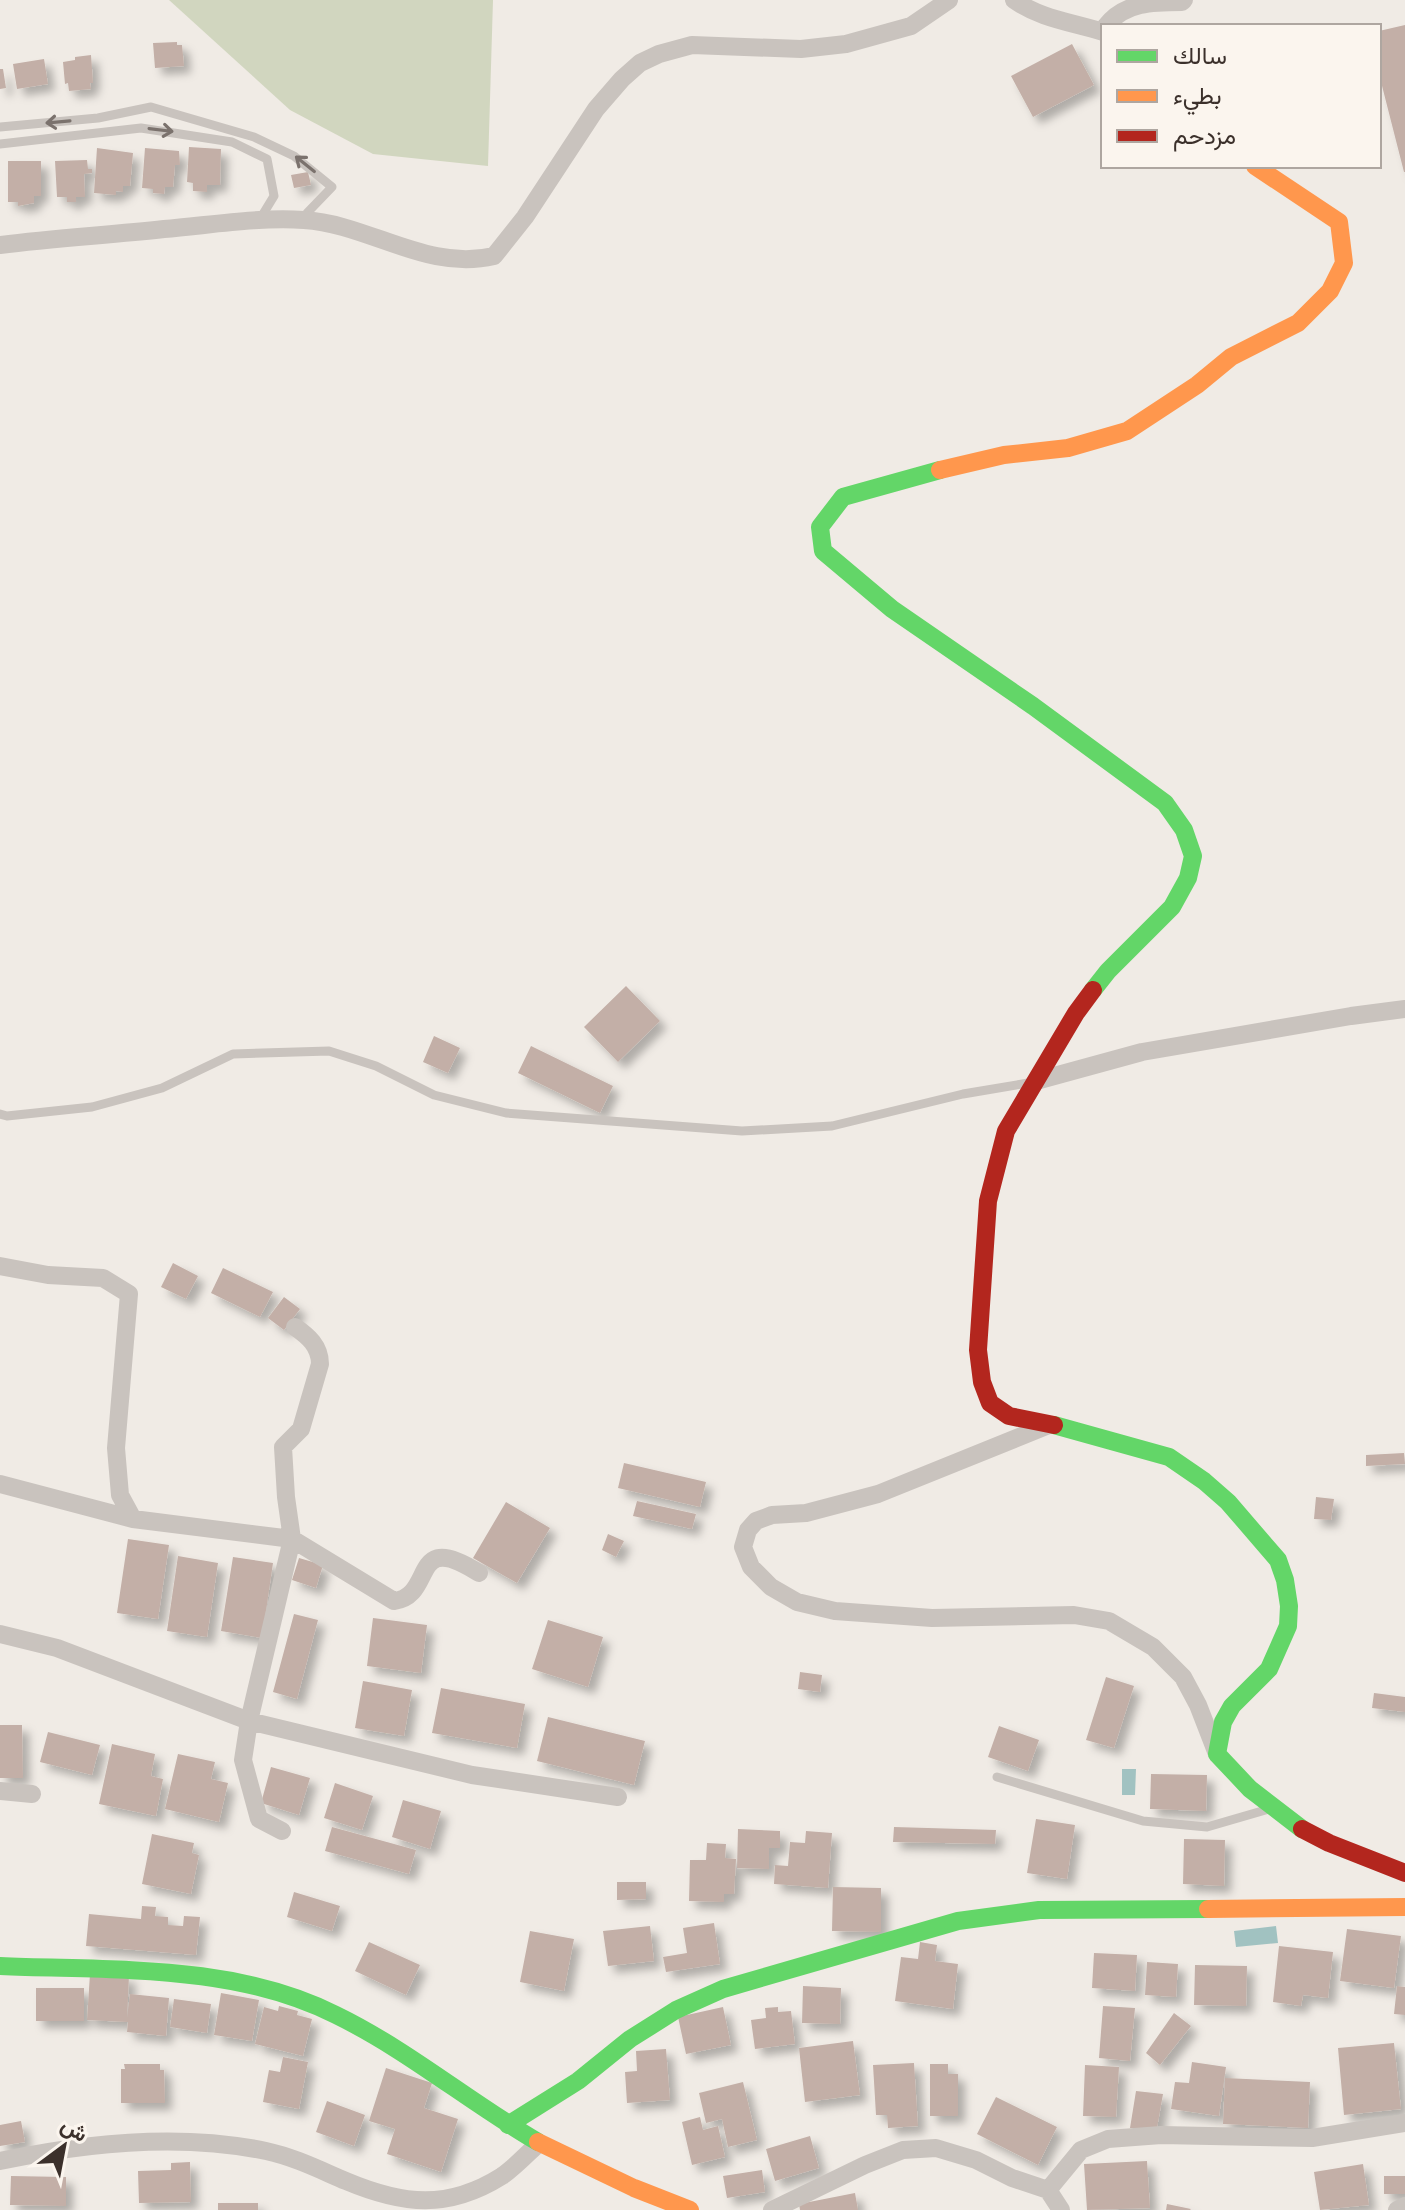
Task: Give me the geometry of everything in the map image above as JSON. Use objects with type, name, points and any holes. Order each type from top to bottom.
[{"type":"street","points":[[0,245],[260,219],[306,220],[340,225],[441,258],[460,260],[494,256],[525,217],[596,109],[640,63],[692,45],[801,49],[846,44],[911,26],[949,0]]},
{"type":"street","points":[[1014,0],[1028,10],[1058,21],[1101,29]]},
{"type":"street","points":[[1108,24],[1115,14],[1150,2],[1184,0]]},
{"type":"street","points":[[1217,1754],[1223,1722],[1232,1706],[1269,1669],[1288,1626],[1289,1606],[1278,1560],[1228,1502],[1169,1457],[1051,1424],[1009,1416],[990,1403],[982,1382],[978,1350],[988,1201],[1006,1131],[1076,1013],[1100,982],[1172,907],[1188,878],[1193,856],[1184,830],[1165,803],[1033,706],[892,609],[823,551],[820,527],[843,497],[939,470],[1004,455],[1068,448],[1127,431],[1197,385],[1231,357],[1298,323],[1330,291],[1344,263],[1339,222],[1258,168]]},
{"type":"street","points":[[1036,1081],[1142,1052],[1405,1009]]},
{"type":"street","points":[[0,1266],[48,1275],[103,1278],[129,1294],[116,1448],[120,1495],[133,1519]]},
{"type":"street","points":[[282,1831],[259,1819],[243,1760],[249,1721],[292,1539],[283,1447],[301,1429],[320,1364],[320,1354],[314,1344],[295,1327]]},
{"type":"street","points":[[1051,1424],[878,1494],[806,1513],[772,1515],[756,1521],[748,1530],[743,1547],[751,1567],[771,1587],[797,1602],[835,1611],[932,1618],[1074,1615],[1109,1621],[1153,1647],[1183,1677],[1198,1705],[1217,1754],[1232,1774],[1316,1837],[1405,1873]]},
{"type":"street","points":[[0,1484],[133,1519],[292,1539],[394,1601],[406,1597],[439,1557],[459,1560],[479,1573]]},
{"type":"street","points":[[0,1634],[57,1648],[249,1721],[472,1775],[618,1797]]},
{"type":"street","points":[[0,1791],[32,1794]]},
{"type":"street","points":[[508,2125],[578,2081],[630,2039],[676,2010],[723,1989],[958,1921],[1039,1910],[1405,1907]]},
{"type":"street","points":[[0,1966],[200,1974],[265,1987],[335,2014],[400,2050],[539,2143],[634,2188],[690,2210]]},
{"type":"street","points":[[1048,2190],[1081,2150],[1108,2139],[1161,2135],[1312,2138],[1405,2123]]},
{"type":"street","points":[[0,2161],[56,2149],[191,2141],[267,2151],[388,2198],[421,2201],[465,2195],[503,2175],[539,2143]]},
{"type":"street","points":[[772,2210],[903,2150],[936,2148],[976,2160],[1012,2178],[1048,2190],[1061,2210]]},
{"type":"street","points":[[1397,2210],[1405,2206]]},
{"type":"lane","points":[[0,127],[98,118],[151,107],[206,121],[254,137],[294,156],[332,187],[307,213],[306,220]]},
{"type":"lane","points":[[0,144],[141,128],[232,142],[267,159],[274,196],[260,219]]},
{"type":"lane","points":[[0,1114],[7,1116],[92,1107],[162,1088],[233,1054],[274,1052],[329,1051],[376,1066],[434,1095],[506,1113],[742,1131],[832,1126],[963,1094],[1036,1081]]},
{"type":"lane","points":[[997,1777],[1143,1821],[1207,1827],[1274,1808]]},
{"type":"green space","points":[[169,0],[493,0],[488,166],[373,154],[290,110]]},
{"type":"water","points":[[1122,1769],[1136,1769],[1135,1795],[1122,1795]]},
{"type":"water","points":[[1276,1926],[1278,1943],[1236,1947],[1234,1931]]},
{"type":"building","points":[[1405,25],[1405,172],[1381,82],[1381,31]]},
{"type":"building","points":[[177,42],[177,45],[182,45],[184,66],[155,68],[153,43]]},
{"type":"building","points":[[1072,44],[1094,85],[1033,117],[1011,76]]},
{"type":"building","points":[[91,55],[91,89],[69,91],[68,83],[65,84],[63,62]]},
{"type":"building","points":[[44,59],[48,84],[17,89],[13,64]]},
{"type":"building","points":[[0,69],[3,69],[6,88],[0,89]]},
{"type":"building","points":[[189,147],[221,149],[220,185],[207,185],[207,192],[193,191],[193,183],[187,182]]},
{"type":"building","points":[[97,148],[133,153],[130,186],[123,186],[123,192],[116,191],[116,195],[94,193]]},
{"type":"building","points":[[145,148],[179,151],[180,165],[175,165],[173,187],[165,187],[164,194],[142,188]]},
{"type":"building","points":[[87,160],[92,173],[84,174],[85,197],[76,197],[76,202],[67,202],[67,197],[57,197],[55,161]]},
{"type":"building","points":[[8,161],[41,161],[41,196],[34,196],[34,203],[18,206],[18,202],[8,202]]},
{"type":"building","points":[[308,172],[311,185],[294,188],[291,175]]},
{"type":"building","points":[[626,986],[660,1021],[618,1062],[584,1027]]},
{"type":"building","points":[[434,1036],[460,1048],[448,1073],[423,1062]]},
{"type":"building","points":[[531,1046],[613,1086],[600,1113],[518,1073]]},
{"type":"building","points":[[173,1263],[198,1276],[186,1299],[161,1287]]},
{"type":"building","points":[[223,1268],[273,1292],[260,1317],[211,1293]]},
{"type":"building","points":[[284,1297],[300,1309],[284,1330],[268,1318]]},
{"type":"building","points":[[1404,1453],[1405,1464],[1366,1466],[1366,1455]]},
{"type":"building","points":[[624,1463],[706,1482],[700,1507],[618,1488]]},
{"type":"building","points":[[1316,1497],[1334,1499],[1331,1520],[1314,1519]]},
{"type":"building","points":[[637,1501],[696,1514],[692,1529],[633,1516]]},
{"type":"building","points":[[506,1502],[550,1528],[517,1583],[473,1558]]},
{"type":"building","points":[[608,1534],[624,1541],[616,1557],[602,1550]]},
{"type":"building","points":[[128,1539],[169,1545],[158,1619],[117,1613]]},
{"type":"building","points":[[178,1556],[218,1563],[207,1637],[167,1631]]},
{"type":"building","points":[[233,1557],[273,1563],[262,1638],[221,1631]]},
{"type":"building","points":[[299,1558],[323,1565],[316,1588],[292,1580]]},
{"type":"building","points":[[294,1614],[318,1620],[297,1699],[273,1692]]},
{"type":"building","points":[[373,1618],[427,1625],[421,1673],[367,1666]]},
{"type":"building","points":[[548,1620],[603,1637],[588,1687],[532,1669]]},
{"type":"building","points":[[800,1672],[822,1675],[820,1692],[798,1689]]},
{"type":"building","points":[[1106,1677],[1134,1686],[1114,1748],[1086,1740]]},
{"type":"building","points":[[363,1681],[412,1690],[404,1736],[355,1728]]},
{"type":"building","points":[[441,1688],[525,1704],[517,1748],[432,1733]]},
{"type":"building","points":[[1374,1693],[1405,1697],[1405,1712],[1372,1708]]},
{"type":"building","points":[[548,1717],[645,1741],[634,1785],[537,1761]]},
{"type":"building","points":[[0,1725],[22,1725],[23,1778],[0,1778]]},
{"type":"building","points":[[999,1726],[1039,1740],[1028,1771],[988,1757]]},
{"type":"building","points":[[48,1732],[100,1745],[92,1775],[40,1762]]},
{"type":"building","points":[[112,1744],[155,1754],[151,1776],[163,1779],[156,1816],[99,1804]]},
{"type":"building","points":[[178,1754],[215,1762],[211,1779],[228,1783],[219,1822],[165,1809]]},
{"type":"building","points":[[271,1767],[310,1778],[299,1815],[261,1803]]},
{"type":"building","points":[[1151,1774],[1207,1775],[1206,1811],[1150,1809]]},
{"type":"building","points":[[335,1783],[373,1796],[362,1830],[324,1818]]},
{"type":"building","points":[[403,1800],[441,1811],[430,1849],[392,1837]]},
{"type":"building","points":[[1036,1819],[1075,1825],[1067,1879],[1027,1873]]},
{"type":"building","points":[[332,1827],[416,1850],[409,1874],[325,1851]]},
{"type":"building","points":[[894,1827],[996,1830],[995,1844],[893,1842]]},
{"type":"building","points":[[738,1829],[780,1831],[780,1848],[769,1848],[769,1869],[737,1868]]},
{"type":"building","points":[[806,1831],[832,1833],[828,1888],[774,1884],[775,1865],[788,1866],[790,1842],[805,1843]]},
{"type":"building","points":[[152,1834],[194,1843],[192,1853],[199,1855],[191,1894],[142,1884]]},
{"type":"building","points":[[1184,1839],[1225,1840],[1224,1886],[1183,1884]]},
{"type":"building","points":[[707,1843],[726,1844],[725,1858],[736,1859],[734,1894],[724,1894],[724,1902],[689,1901],[690,1860],[706,1860]]},
{"type":"building","points":[[617,1882],[646,1882],[646,1899],[617,1900]]},
{"type":"building","points":[[833,1887],[881,1888],[881,1932],[832,1931]]},
{"type":"building","points":[[294,1892],[340,1906],[332,1931],[287,1917]]},
{"type":"building","points":[[142,1906],[156,1907],[155,1916],[168,1917],[168,1925],[183,1926],[184,1916],[200,1917],[196,1955],[86,1946],[89,1914],[141,1919]]},
{"type":"building","points":[[714,1923],[720,1964],[666,1972],[663,1957],[687,1953],[683,1928]]},
{"type":"building","points":[[650,1926],[654,1961],[608,1966],[603,1931]]},
{"type":"building","points":[[1347,1929],[1401,1936],[1394,1988],[1340,1981]]},
{"type":"building","points":[[530,1931],[574,1939],[564,1991],[520,1982]]},
{"type":"building","points":[[369,1942],[420,1965],[406,1995],[355,1971]]},
{"type":"building","points":[[920,1942],[937,1945],[935,1961],[958,1964],[953,2009],[895,2001],[901,1957],[918,1959]]},
{"type":"building","points":[[1279,1946],[1333,1952],[1328,1998],[1303,1995],[1301,2006],[1273,2002]]},
{"type":"building","points":[[1094,1953],[1137,1955],[1135,1991],[1092,1988]]},
{"type":"building","points":[[1147,1962],[1178,1964],[1176,1997],[1145,1995]]},
{"type":"building","points":[[1195,1965],[1247,1966],[1246,2006],[1194,2005]]},
{"type":"building","points":[[90,1974],[129,1976],[127,2018],[130,1994],[169,1998],[166,2036],[127,2032],[128,2022],[87,2020]]},
{"type":"building","points":[[803,1986],[841,1988],[840,2024],[802,2023]]},
{"type":"building","points":[[1397,1986],[1405,1987],[1405,2015],[1394,2014]]},
{"type":"building","points":[[36,1988],[84,1988],[84,2021],[36,2021]]},
{"type":"building","points":[[221,1993],[259,2000],[252,2041],[214,2035]]},
{"type":"building","points":[[174,1999],[211,2004],[207,2033],[170,2027]]},
{"type":"building","points":[[279,2006],[312,2019],[303,2056],[255,2044],[264,2007],[278,2011]]},
{"type":"building","points":[[1103,2006],[1135,2008],[1130,2061],[1099,2058]]},
{"type":"building","points":[[723,2007],[731,2045],[686,2054],[678,2017]]},
{"type":"building","points":[[778,2007],[778,2012],[791,2011],[795,2044],[755,2049],[751,2020],[766,2018],[765,2008]]},
{"type":"building","points":[[1174,2013],[1191,2026],[1160,2065],[1146,2053]]},
{"type":"building","points":[[853,2041],[860,2095],[805,2102],[799,2048]]},
{"type":"building","points":[[1394,2043],[1401,2109],[1344,2115],[1338,2048]]},
{"type":"building","points":[[666,2049],[670,2100],[627,2103],[625,2072],[637,2071],[636,2051]]},
{"type":"building","points":[[283,2057],[308,2062],[299,2109],[263,2102],[269,2070],[280,2072]]},
{"type":"building","points":[[1192,2062],[1226,2067],[1219,2116],[1171,2109],[1175,2082],[1189,2083]]},
{"type":"building","points":[[914,2063],[918,2126],[888,2128],[887,2115],[876,2115],[873,2065]]},
{"type":"building","points":[[124,2064],[160,2064],[160,2070],[164,2070],[165,2103],[121,2103],[121,2069],[125,2069]]},
{"type":"building","points":[[930,2064],[948,2064],[948,2074],[958,2074],[958,2116],[930,2116]]},
{"type":"building","points":[[1085,2065],[1119,2067],[1116,2117],[1083,2116]]},
{"type":"building","points":[[386,2068],[432,2083],[424,2108],[458,2119],[441,2172],[387,2154],[395,2129],[369,2121]]},
{"type":"building","points":[[1225,2078],[1310,2082],[1308,2128],[1223,2124]]},
{"type":"building","points":[[743,2082],[757,2140],[728,2147],[722,2119],[706,2123],[699,2093]]},
{"type":"building","points":[[1136,2091],[1163,2094],[1157,2128],[1130,2128]]},
{"type":"building","points":[[996,2097],[1057,2127],[1038,2165],[977,2134]]},
{"type":"building","points":[[327,2101],[365,2115],[354,2146],[316,2132]]},
{"type":"building","points":[[700,2117],[703,2130],[718,2126],[725,2157],[692,2165],[682,2122]]},
{"type":"building","points":[[21,2121],[25,2142],[0,2146],[0,2125]]},
{"type":"building","points":[[810,2136],[819,2168],[775,2181],[766,2149]]},
{"type":"building","points":[[1147,2161],[1150,2208],[1087,2210],[1084,2164]]},
{"type":"building","points":[[190,2162],[191,2202],[139,2203],[138,2171],[171,2170],[171,2163]]},
{"type":"building","points":[[1363,2164],[1369,2205],[1320,2210],[1314,2172]]},
{"type":"building","points":[[762,2170],[765,2192],[727,2198],[723,2176]]},
{"type":"building","points":[[11,2176],[66,2177],[66,2206],[10,2205]]},
{"type":"building","points":[[1384,2176],[1405,2176],[1405,2194],[1384,2194]]},
{"type":"building","points":[[855,2193],[858,2210],[800,2210],[799,2204]]},
{"type":"building","points":[[218,2203],[258,2203],[258,2210],[218,2210]]},
{"type":"building","points":[[1167,2204],[1191,2209],[1166,2210]]},
{"type":"traffic: fast","points":[[940,470],[843,497],[820,527],[823,551],[892,609],[1033,706],[1165,803],[1184,830],[1193,856],[1188,878],[1172,907],[1093,990]]},
{"type":"traffic: fast","points":[[1054,1425],[1169,1457],[1228,1502],[1278,1560],[1289,1606],[1288,1626],[1269,1669],[1232,1706],[1223,1722],[1217,1754],[1250,1789],[1302,1829]]},
{"type":"traffic: fast","points":[[508,2125],[578,2081],[630,2039],[676,2010],[723,1989],[958,1921],[1039,1910],[1208,1909]]},
{"type":"traffic: fast","points":[[0,1966],[171,1973],[256,1986],[296,1998],[363,2029],[538,2142]]},
{"type":"traffic: slow","points":[[940,470],[1004,455],[1068,448],[1127,431],[1197,385],[1231,357],[1298,323],[1330,291],[1344,263],[1339,222],[1258,168]]},
{"type":"traffic: slow","points":[[1208,1909],[1405,1907]]},
{"type":"traffic: slow","points":[[538,2142],[634,2188],[690,2210]]},
{"type":"traffic: jam","points":[[1054,1425],[1009,1416],[990,1403],[982,1382],[978,1350],[988,1201],[1006,1131],[1093,990]]},
{"type":"traffic: jam","points":[[1302,1829],[1405,1873]]}]
